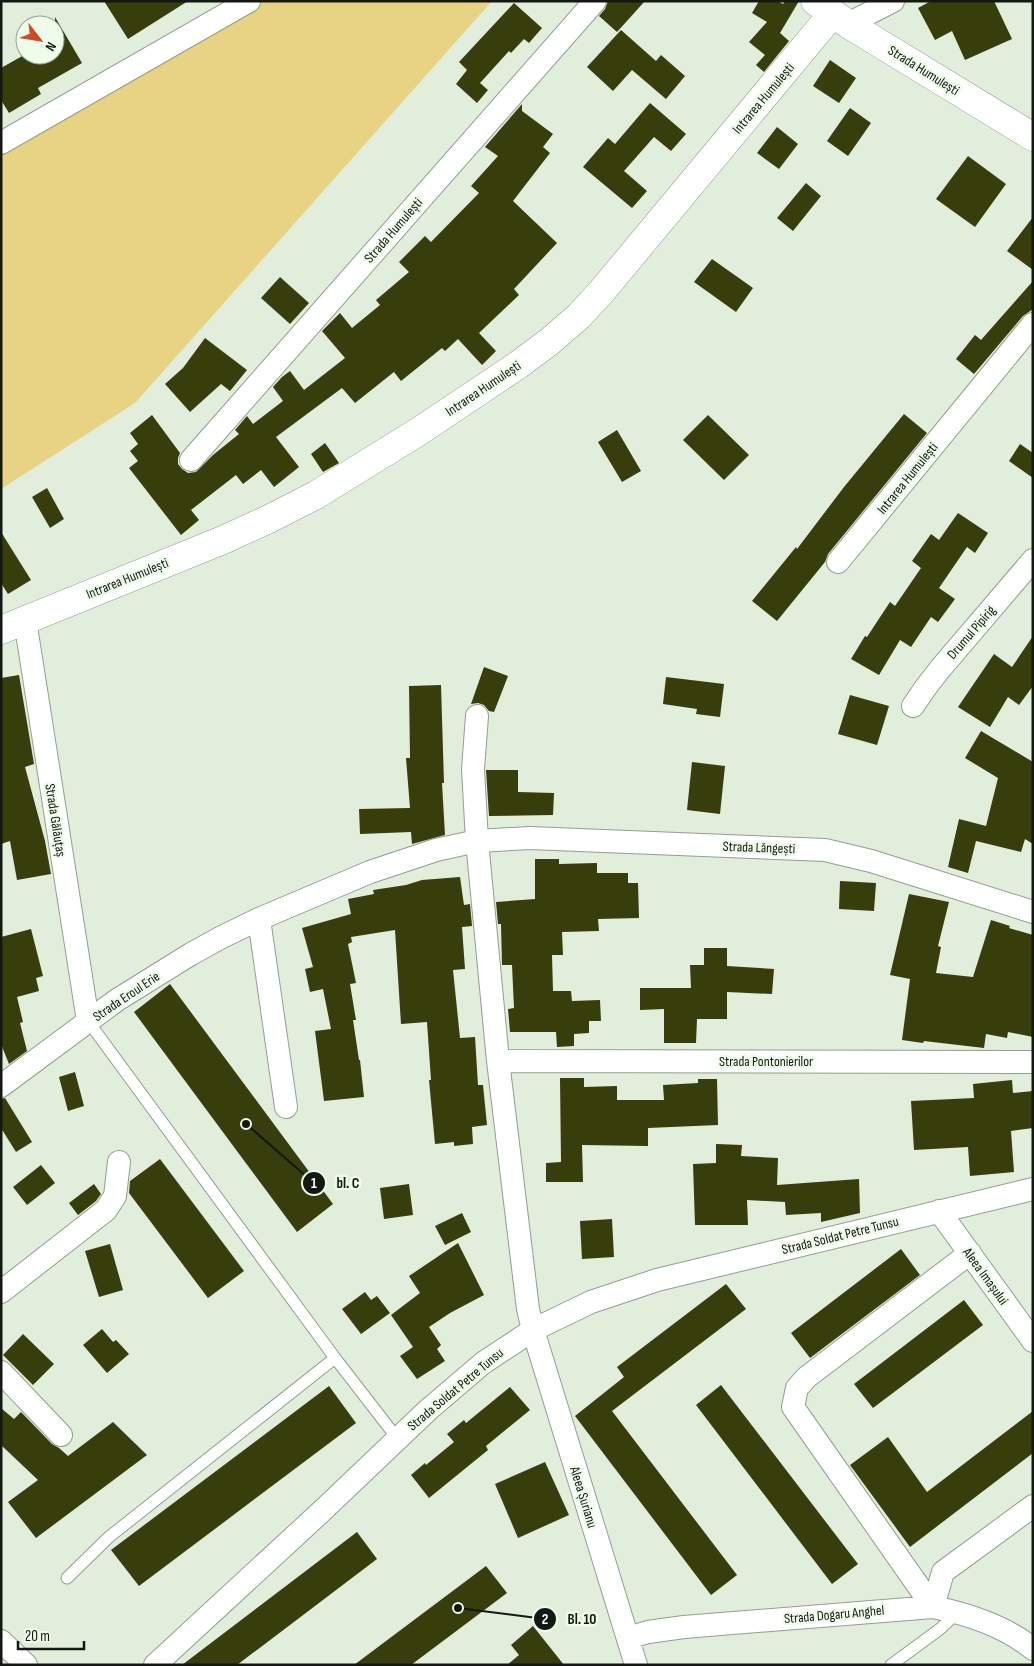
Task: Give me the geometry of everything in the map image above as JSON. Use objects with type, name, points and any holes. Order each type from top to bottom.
[{"type":"street","points":[[1,143],[249,1]]},
{"type":"street","name":"Strada Humulești","points":[[191,460],[594,1]]},
{"type":"street","points":[[832,13],[893,1]]},
{"type":"street","name":"Strada Humulești","points":[[832,13],[1033,137]]},
{"type":"street","name":"Intrarea Humulești","points":[[13,625],[223,540],[270,519],[308,499],[418,432],[549,342],[602,291],[832,13]]},
{"type":"street","name":"Intrarea Humulești","points":[[838,562],[1033,324]]},
{"type":"street","name":"Drumul Pipirig","points":[[914,706],[926,686],[1033,560]]},
{"type":"street","name":"Strada Gălăuțaș","points":[[13,625],[88,1021]]},
{"type":"street","points":[[477,716],[472,769],[476,841],[498,1061],[528,1309],[533,1330]]},
{"type":"street","name":"Strada Lăngești","points":[[476,841],[530,838],[826,850],[871,861],[1033,912]]},
{"type":"street","name":"Strada Eroul Erie","points":[[1,1086],[138,986],[191,954],[259,919],[370,872],[436,850],[476,841]]},
{"type":"street","points":[[259,919],[286,1107]]},
{"type":"street","name":"Strada Pontonierilor","points":[[498,1061],[1033,1062]]},
{"type":"street","points":[[1,1292],[106,1210],[115,1196],[119,1162]]},
{"type":"street","name":"Strada Soldat Petre Tunsu","points":[[154,1665],[323,1510],[397,1438],[483,1363],[533,1330],[590,1302],[657,1280],[1033,1189]]},
{"type":"street","name":"Aleea Imașului","points":[[939,1211],[1033,1341]]},
{"type":"street","points":[[933,1607],[793,1407],[797,1388],[806,1377],[970,1253]]},
{"type":"street","name":"Aleea Șurianu","points":[[533,1330],[628,1638],[634,1664]]},
{"type":"street","points":[[1,1372],[61,1435]]},
{"type":"street","points":[[933,1607],[943,1572],[1033,1506]]},
{"type":"street","name":"Strada Dogaru Anghel","points":[[628,1638],[648,1632],[684,1627],[933,1607],[958,1612],[1012,1634],[1033,1649]]},
{"type":"street","points":[[1,1641],[26,1665]]},
{"type":"lane","points":[[88,1021],[335,1358],[397,1438]]},
{"type":"lane","points":[[67,1578],[109,1538],[335,1358]]},
{"type":"lane","points":[[892,1665],[940,1629],[958,1612]]},
{"type":"shaded area","points":[[260,1],[492,1],[135,403],[1,489],[1,148]]},
{"type":"building","points":[[104,1],[188,1],[128,39]]},
{"type":"building","points":[[608,1],[645,1],[617,32],[599,16],[605,9]]},
{"type":"building","points":[[759,1],[778,1],[783,4],[785,1],[799,1],[780,33],[789,41],[764,72],[756,65],[765,55],[749,42],[767,22],[752,13]]},
{"type":"building","points":[[931,1],[994,1],[1012,39],[965,60],[952,31],[935,40],[918,8]]},
{"type":"building","points":[[514,3],[542,28],[529,43],[524,39],[511,53],[509,51],[480,83],[488,90],[477,103],[456,84],[467,70],[459,62]]},
{"type":"building","points":[[621,30],[656,61],[661,55],[685,76],[666,99],[632,70],[613,91],[587,67]]},
{"type":"building","points":[[65,34],[82,63],[38,88],[41,94],[9,113],[1,100],[1,68],[15,60],[15,65],[65,65]]},
{"type":"building","points":[[830,60],[856,78],[839,103],[813,86]]},
{"type":"building","points":[[650,103],[686,134],[671,151],[654,137],[624,171],[647,191],[632,208],[583,167],[608,138],[615,144]]},
{"type":"building","points":[[522,104],[522,111],[553,134],[543,147],[550,153],[513,201],[557,243],[514,289],[519,295],[479,333],[496,351],[482,365],[458,339],[445,351],[442,348],[401,381],[394,372],[355,403],[342,388],[276,437],[299,467],[274,487],[261,470],[243,484],[236,475],[191,510],[199,520],[181,535],[129,468],[138,461],[130,451],[138,444],[130,433],[152,415],[180,453],[178,464],[188,473],[196,472],[239,434],[235,430],[247,416],[253,424],[283,401],[273,387],[282,377],[290,371],[304,390],[345,358],[322,331],[340,313],[352,328],[380,305],[376,300],[409,272],[399,262],[425,236],[431,242],[479,193],[471,186],[498,156],[485,147]]},
{"type":"building","points":[[850,108],[871,123],[848,156],[827,141]]},
{"type":"building","points":[[777,127],[798,144],[779,169],[757,153]]},
{"type":"building","points":[[968,156],[1006,184],[975,227],[936,199]]},
{"type":"building","points":[[806,183],[821,196],[793,231],[777,218]]},
{"type":"building","points":[[1033,217],[1033,270],[1007,251]]},
{"type":"building","points":[[712,259],[753,288],[736,312],[694,282]]},
{"type":"building","points":[[280,277],[309,303],[290,324],[261,298]]},
{"type":"building","points":[[1033,281],[1033,309],[1023,316],[974,374],[956,359],[975,335],[981,340]]},
{"type":"building","points":[[205,338],[247,370],[230,391],[221,384],[190,412],[165,384],[183,368]]},
{"type":"building","points":[[904,414],[927,433],[828,554],[825,562],[777,621],[752,601],[796,547],[797,549],[844,487]]},
{"type":"building","points":[[708,415],[749,455],[724,480],[683,440]]},
{"type":"building","points":[[617,430],[641,471],[622,482],[598,442]]},
{"type":"building","points":[[325,443],[339,463],[323,472],[311,454]]},
{"type":"building","points":[[1020,444],[1033,453],[1033,478],[1009,461]]},
{"type":"building","points":[[47,488],[64,519],[50,528],[32,497]]},
{"type":"building","points":[[958,513],[988,533],[975,553],[967,547],[939,588],[955,599],[938,622],[931,617],[911,647],[900,640],[879,675],[851,659],[890,602],[895,606],[921,568],[912,561],[931,534],[939,540]]},
{"type":"building","points":[[1,532],[31,580],[8,594],[1,583]]},
{"type":"building","points":[[1033,636],[1033,686],[1019,705],[1008,697],[990,727],[958,707],[994,654],[1012,667]]},
{"type":"building","points":[[484,667],[508,676],[494,712],[489,711],[484,705],[478,703],[471,704]]},
{"type":"building","points":[[19,675],[34,764],[25,767],[45,841],[51,874],[17,880],[10,841],[1,844],[1,678]]},
{"type":"building","points":[[666,677],[724,684],[720,717],[696,714],[697,709],[663,704]]},
{"type":"building","points":[[441,685],[444,783],[442,783],[445,835],[412,844],[411,832],[360,834],[359,809],[410,808],[406,758],[410,758],[409,686]]},
{"type":"building","points":[[850,695],[889,706],[877,745],[838,734]]},
{"type":"building","points":[[981,731],[1033,762],[1033,844],[1025,839],[1021,852],[976,841],[968,873],[948,867],[959,819],[986,826],[998,778],[965,758]]},
{"type":"building","points":[[692,762],[725,766],[720,814],[687,810]]},
{"type":"building","points":[[486,770],[518,770],[518,792],[554,793],[553,815],[489,816]]},
{"type":"building","points":[[535,859],[559,859],[559,864],[597,863],[597,873],[628,873],[628,883],[638,883],[639,918],[598,919],[599,931],[562,932],[563,955],[552,955],[553,991],[571,991],[572,1001],[600,1000],[601,1021],[589,1021],[589,1033],[574,1034],[574,1046],[557,1047],[556,1032],[510,1032],[508,1009],[514,1008],[512,965],[502,965],[501,924],[498,924],[496,902],[535,899]]},
{"type":"building","points":[[460,877],[464,905],[470,904],[472,926],[462,927],[465,969],[453,970],[460,1038],[475,1037],[478,1085],[483,1085],[487,1125],[472,1127],[473,1144],[454,1146],[454,1142],[435,1144],[429,1080],[431,1080],[427,1022],[401,1024],[395,930],[351,937],[352,942],[348,944],[356,983],[350,984],[356,1020],[353,1020],[364,1097],[324,1101],[315,1031],[331,1029],[323,989],[310,992],[305,969],[313,967],[302,928],[351,914],[348,899],[374,894],[373,890],[406,885],[422,880]]},
{"type":"building","points":[[840,881],[876,883],[874,911],[839,909]]},
{"type":"building","points":[[909,894],[949,902],[938,946],[941,947],[936,973],[973,977],[991,920],[1033,935],[1033,1037],[1008,1032],[1007,1038],[986,1034],[984,1048],[902,1040],[910,979],[890,975]]},
{"type":"building","points":[[31,929],[43,976],[36,978],[39,991],[17,997],[23,1022],[20,1023],[27,1051],[9,1064],[1,1044],[1,937]]},
{"type":"building","points":[[704,948],[727,948],[727,966],[774,969],[772,994],[727,992],[727,1019],[697,1019],[696,1043],[664,1043],[664,1009],[640,1010],[640,988],[691,988],[690,965],[704,965]]},
{"type":"building","points":[[170,984],[333,1204],[297,1232],[134,1012]]},
{"type":"building","points":[[75,1072],[84,1106],[68,1111],[59,1077]]},
{"type":"building","points":[[560,1078],[584,1078],[584,1087],[617,1086],[617,1100],[664,1100],[663,1085],[698,1083],[698,1079],[717,1079],[718,1125],[648,1128],[648,1146],[582,1145],[583,1182],[546,1182],[546,1163],[561,1162]]},
{"type":"building","points":[[1012,1080],[1013,1093],[1033,1091],[1033,1128],[1011,1131],[1014,1172],[970,1176],[968,1147],[914,1150],[911,1101],[974,1098],[973,1084]]},
{"type":"building","points":[[5,1098],[32,1142],[16,1152],[1,1128],[1,1099]]},
{"type":"building","points":[[716,1144],[742,1145],[741,1156],[778,1158],[777,1185],[859,1179],[860,1213],[821,1222],[821,1213],[786,1215],[785,1202],[747,1200],[748,1225],[695,1225],[693,1164],[716,1163]]},
{"type":"building","points":[[160,1159],[244,1271],[208,1298],[129,1193],[130,1181]]},
{"type":"building","points":[[41,1165],[55,1183],[27,1205],[13,1187]]},
{"type":"building","points":[[94,1184],[101,1194],[96,1201],[78,1215],[69,1203]]},
{"type":"building","points":[[409,1184],[413,1215],[384,1219],[380,1188]]},
{"type":"building","points":[[462,1213],[471,1232],[445,1245],[435,1226]]},
{"type":"building","points":[[612,1219],[614,1257],[582,1259],[580,1221]]},
{"type":"building","points":[[458,1243],[484,1295],[450,1313],[429,1327],[441,1345],[437,1349],[445,1361],[417,1379],[400,1356],[413,1347],[391,1315],[420,1293],[409,1276]]},
{"type":"building","points":[[110,1244],[123,1290],[99,1297],[85,1251]]},
{"type":"building","points":[[901,1249],[920,1275],[810,1358],[791,1333]]},
{"type":"building","points":[[726,1284],[746,1309],[612,1411],[737,1575],[711,1595],[575,1416],[624,1377],[617,1367]]},
{"type":"building","points":[[365,1292],[371,1300],[377,1296],[390,1313],[361,1334],[342,1309]]},
{"type":"building","points":[[964,1300],[983,1325],[873,1408],[854,1384]]},
{"type":"building","points":[[102,1329],[113,1342],[116,1340],[129,1354],[107,1373],[83,1345]]},
{"type":"building","points":[[23,1334],[54,1364],[33,1385],[3,1355]]},
{"type":"building","points":[[721,1385],[858,1564],[832,1584],[696,1405]]},
{"type":"building","points":[[329,1386],[356,1423],[139,1586],[111,1550]]},
{"type":"building","points":[[510,1387],[530,1410],[486,1446],[488,1450],[429,1498],[411,1475],[454,1442],[447,1434],[464,1420],[466,1423]]},
{"type":"building","points":[[1,1408],[14,1419],[21,1412],[52,1444],[68,1456],[113,1422],[147,1455],[36,1538],[8,1502],[38,1480],[1,1445]]},
{"type":"building","points":[[1033,1411],[1033,1453],[910,1547],[850,1465],[888,1437],[927,1492]]},
{"type":"building","points":[[545,1462],[569,1515],[518,1538],[495,1484]]},
{"type":"building","points":[[357,1532],[377,1559],[237,1665],[182,1665]]},
{"type":"building","points":[[486,1566],[507,1593],[411,1665],[354,1665]]},
{"type":"building","points":[[533,1626],[564,1665],[507,1665],[519,1655],[511,1645]]},
{"type":"place","name":"bl. C","points":[[246,1124]]},
{"type":"place","name":"Bl. 10","points":[[458,1608]]}]
